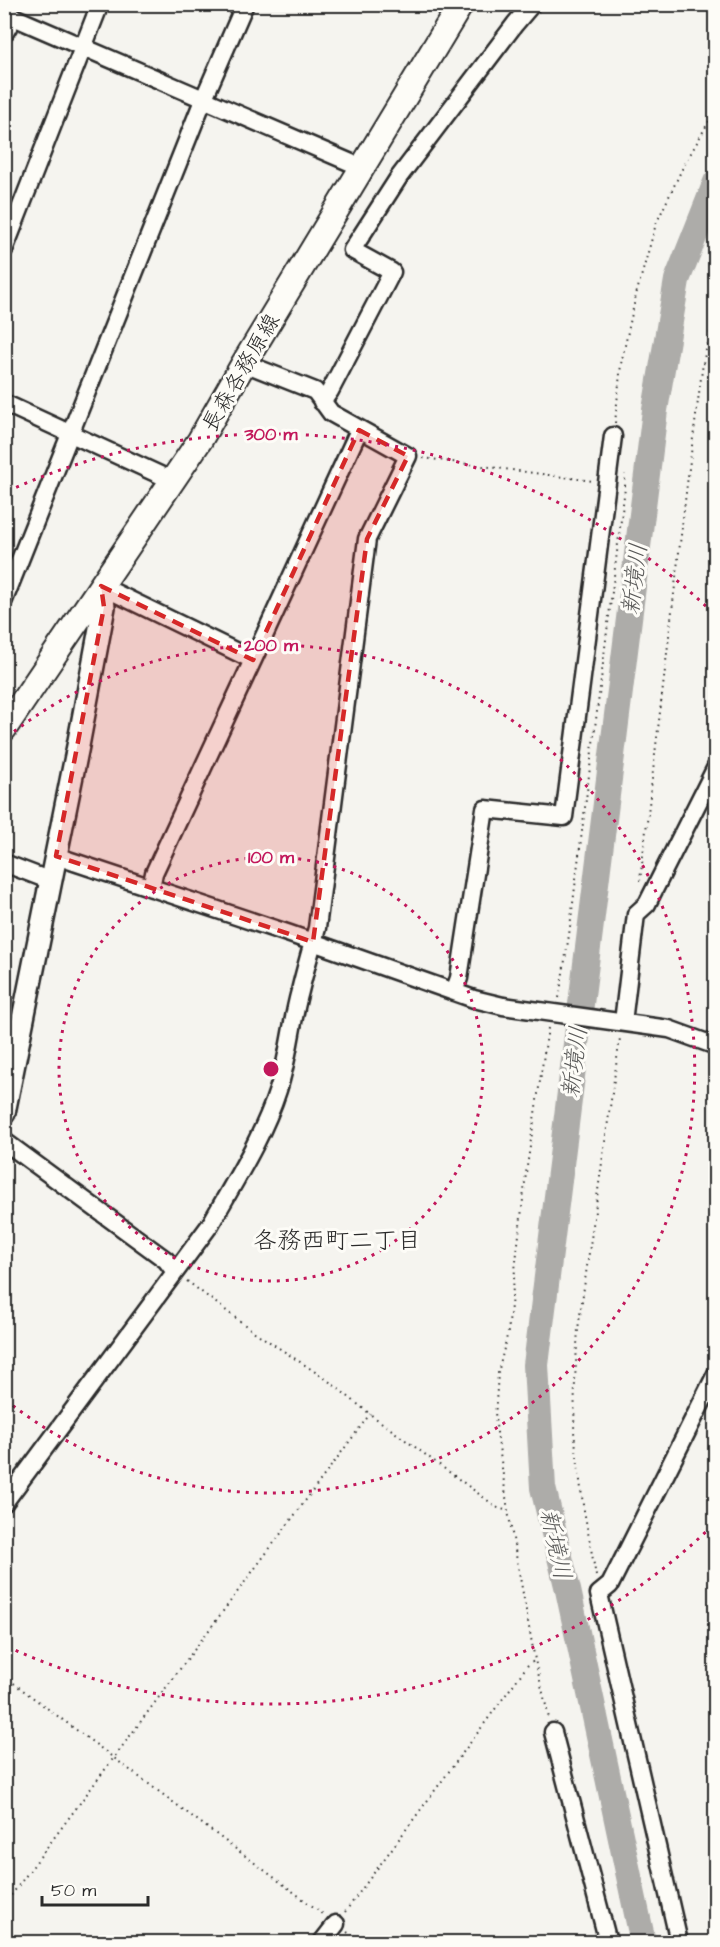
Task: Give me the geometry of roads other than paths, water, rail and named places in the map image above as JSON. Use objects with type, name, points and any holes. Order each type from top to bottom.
[{"type":"main road","name":"長森各務原線","points":[[4,729],[200,440],[461,4]]},
{"type":"street","points":[[4,250],[100,4]]},
{"type":"street","points":[[4,600],[204,98],[245,4]]},
{"type":"street","points":[[322,402],[330,391],[392,272],[352,250],[399,177],[532,4]]},
{"type":"street","points":[[4,34],[9,15],[363,168]]},
{"type":"street","points":[[4,1503],[210,1225],[269,1114],[286,1062],[300,991],[317,928],[366,539],[408,456],[331,414],[315,391],[244,363]]},
{"type":"street","points":[[4,403],[174,481]]},
{"type":"street","points":[[151,888],[154,873],[359,430]]},
{"type":"street","points":[[454,992],[459,978],[485,809],[564,817],[613,436]]},
{"type":"street","points":[[101,586],[252,660]]},
{"type":"street","points":[[4,1113],[104,607],[101,586]]},
{"type":"street","points":[[623,1022],[636,914],[647,904],[716,767]]},
{"type":"street","points":[[56,856],[454,992],[503,1006],[669,1029],[716,1046]]},
{"type":"street","points":[[4,863],[51,881]]},
{"type":"street","points":[[4,1142],[166,1260],[175,1272]]},
{"type":"street","points":[[679,1942],[599,1594],[610,1585],[716,1374]]},
{"type":"street","points":[[553,1732],[608,1942]]},
{"type":"street","points":[[322,1942],[336,1924]]},
{"type":"waterway","name":"新境川","points":[[643,1942],[568,1590],[543,1488],[536,1365],[655,410],[677,280],[716,182]]},
{"type":"district","name":"各務西町二丁目","points":[[337,1240]]}]
